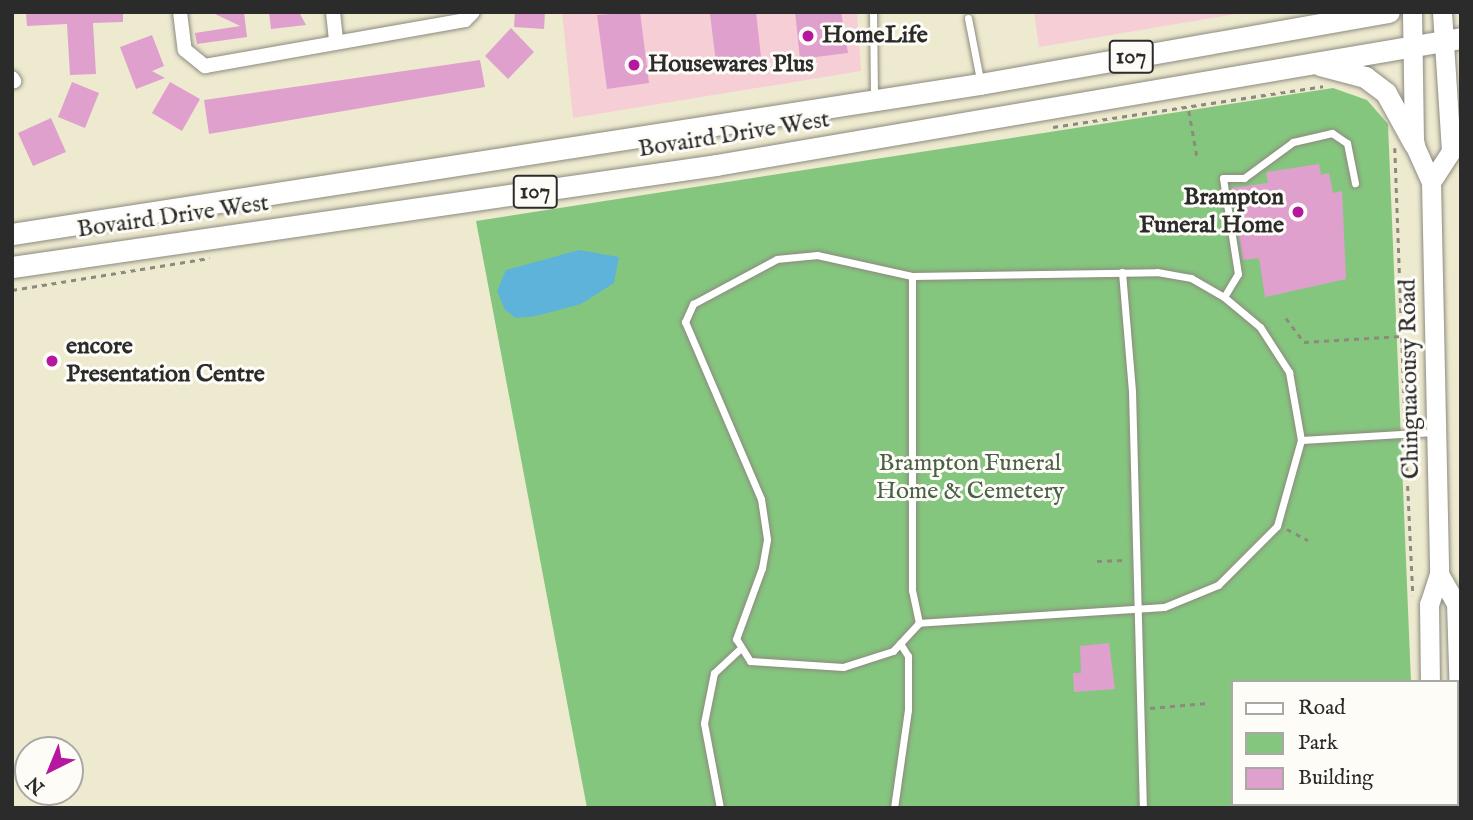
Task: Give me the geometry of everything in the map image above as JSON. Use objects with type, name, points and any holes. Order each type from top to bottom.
[{"type":"main road","name":"Bovaird Drive West","points":[[12,234],[981,84],[1389,12]]},
{"type":"main road","name":"Chinguacousy Road","points":[[1412,12],[1414,46],[1404,143],[1431,182],[1439,574],[1429,604],[1430,680]]},
{"type":"main road","points":[[1431,182],[1451,151],[1452,40],[1442,12]]},
{"type":"main road","name":"Bovaird Drive West","points":[[12,267],[988,121],[1304,63],[1452,40]]},
{"type":"main road","points":[[1304,63],[1365,77],[1396,104],[1404,143]]},
{"type":"main road","points":[[981,84],[988,121]]},
{"type":"main road","name":"Chinguacousy Road","points":[[1439,574],[1456,603],[1459,680]]},
{"type":"main road","name":"Chinguacousy Road","points":[[1459,694],[1461,762]]},
{"type":"street","points":[[180,12],[185,50],[205,66],[465,20],[473,12]]},
{"type":"street","points":[[333,12],[337,41]]},
{"type":"lane","points":[[873,12],[874,101]]},
{"type":"lane","points":[[968,18],[981,84]]},
{"type":"lane","points":[[1224,297],[1238,274],[1223,178],[1240,179],[1295,140],[1332,134],[1347,143],[1354,183]]},
{"type":"lane","points":[[720,808],[705,754],[706,705],[714,673],[738,651],[767,539],[761,499],[685,322],[693,304],[777,259],[817,255],[912,276],[1122,272],[1191,278],[1224,297],[1276,348],[1289,372],[1301,440],[1277,524],[1261,549],[1218,585],[1137,611],[919,623],[900,643],[868,662],[807,669],[750,661],[738,651]]},
{"type":"lane","points":[[1122,272],[1143,808]]},
{"type":"lane","points":[[912,276],[912,590],[919,623]]},
{"type":"lane","points":[[1301,440],[1436,432]]},
{"type":"lane","points":[[894,808],[908,710],[908,656],[900,643]]},
{"type":"path","points":[[1189,111],[1197,156]]},
{"type":"path","points":[[1404,143],[1402,337],[1414,607]]},
{"type":"path","points":[[1286,318],[1304,342],[1402,337]]},
{"type":"path","points":[[1277,524],[1308,540]]},
{"type":"path","points":[[1097,561],[1135,559]]},
{"type":"path","points":[[1140,709],[1207,703]]},
{"type":"shaded area","points":[[562,12],[857,12],[861,71],[573,118]]},
{"type":"shaded area","points":[[1034,12],[1248,12],[1039,47]]},
{"type":"green space","name":"Brampton Funeral Home & Cemetery","points":[[1333,88],[1367,100],[1388,124],[1411,680],[1232,680],[1232,806],[1413,808],[587,808],[476,221]]},
{"type":"water","points":[[579,250],[619,257],[614,283],[581,304],[536,316],[516,318],[505,310],[497,291],[506,270]]},
{"type":"building","points":[[26,12],[123,12],[123,22],[93,23],[96,74],[70,75],[67,24],[27,26]]},
{"type":"building","points":[[211,12],[244,12],[247,37],[197,44],[195,33],[240,26]]},
{"type":"building","points":[[269,12],[299,12],[306,25],[271,29]]},
{"type":"building","points":[[515,12],[545,12],[544,29],[514,27]]},
{"type":"building","points":[[640,12],[649,83],[607,89],[597,15]]},
{"type":"building","points":[[756,12],[762,66],[717,71],[710,14]]},
{"type":"building","points":[[795,12],[841,12],[848,53],[800,59]]},
{"type":"building","points":[[511,28],[534,52],[508,79],[485,56]]},
{"type":"building","points":[[152,35],[164,66],[152,71],[165,78],[136,89],[120,47]]},
{"type":"building","points":[[480,60],[485,87],[209,134],[204,100]]},
{"type":"building","points":[[72,82],[99,93],[85,128],[58,117]]},
{"type":"building","points":[[170,82],[200,99],[182,131],[152,113]]},
{"type":"building","points":[[51,118],[66,152],[33,166],[18,133]]},
{"type":"building","name":"Brampton Funeral Home","points":[[1319,164],[1321,175],[1329,173],[1333,193],[1342,191],[1346,279],[1265,297],[1259,258],[1243,260],[1231,188],[1268,183],[1266,172]]},
{"type":"building","points":[[1109,643],[1115,689],[1074,692],[1073,673],[1081,673],[1080,646]]},
{"type":"place","name":"HomeLife","points":[[808,36]]},
{"type":"place","name":"Housewares Plus","points":[[634,65]]},
{"type":"place","name":"Brampton Funeral Home","points":[[1298,212]]},
{"type":"place","name":"encore Presentation Centre","points":[[52,361]]}]
